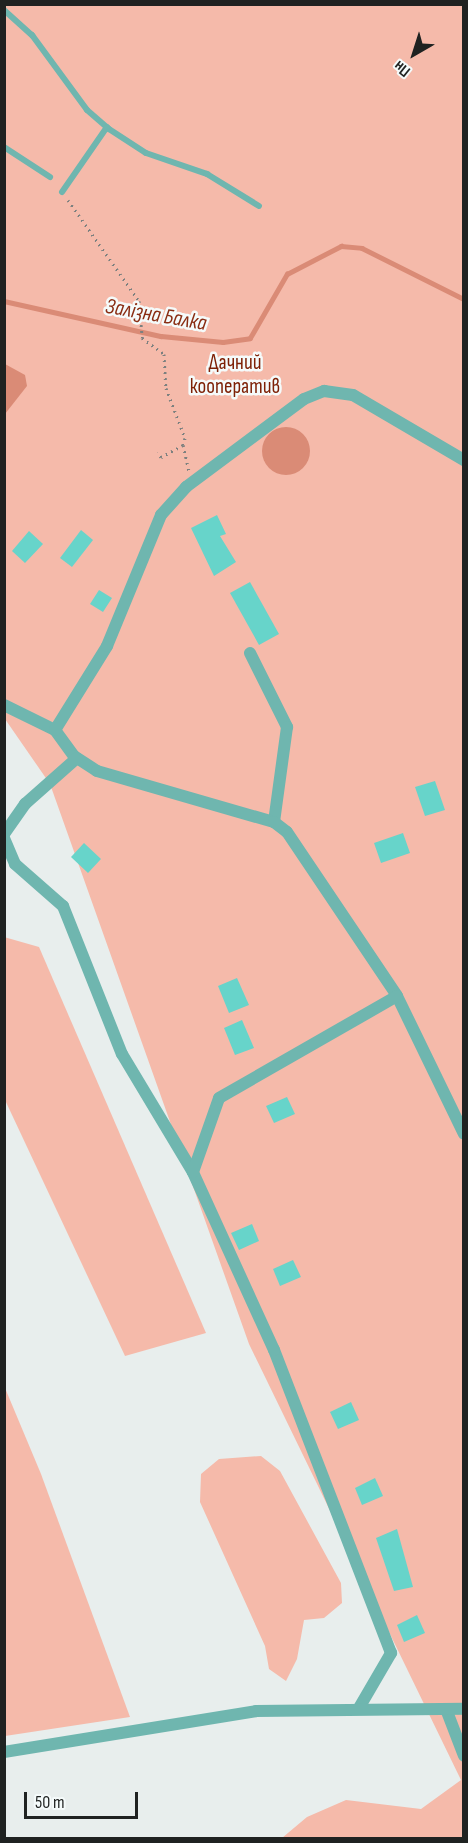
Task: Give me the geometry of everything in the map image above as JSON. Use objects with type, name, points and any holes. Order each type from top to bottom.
[{"type":"street","points":[[55,730],[102,656],[161,515],[193,481],[304,399],[324,391],[376,405],[464,460]]},
{"type":"street","points":[[250,653],[287,727],[274,822]]},
{"type":"street","points":[[4,705],[55,730],[77,758],[122,779],[274,822],[297,843],[397,996],[464,1134]]},
{"type":"street","points":[[77,758],[25,804],[4,836],[15,864],[63,906],[122,1054],[193,1172],[274,1350],[391,1653],[358,1708]]},
{"type":"street","points":[[193,1172],[219,1098],[397,996]]},
{"type":"street","points":[[4,1752],[256,1711],[358,1708],[464,1709]]},
{"type":"street","points":[[446,1708],[464,1756]]},
{"type":"lane","points":[[4,10],[32,34],[87,110],[107,128],[146,153],[207,174],[259,206]]},
{"type":"lane","points":[[62,192],[107,128]]},
{"type":"lane","points":[[4,147],[50,177]]},
{"type":"path","points":[[62,192],[131,286],[139,301],[142,338],[164,354],[161,368],[193,481]]},
{"type":"path","points":[[157,452],[161,457],[183,445]]},
{"type":"green space","name":"Дачний кооператив","points":[[4,5],[463,5],[463,1838],[282,1838],[307,1817],[346,1800],[421,1809],[461,1780],[249,1344],[50,784],[5,719]]},
{"type":"green space","points":[[4,937],[39,947],[206,1333],[125,1356],[5,1100]]},
{"type":"green space","points":[[5,1388],[41,1474],[130,1717],[5,1736]]},
{"type":"green space","points":[[261,1456],[280,1471],[341,1583],[342,1603],[324,1618],[304,1620],[297,1659],[286,1681],[269,1669],[265,1646],[200,1502],[201,1474],[219,1459]]},
{"type":"shaded area","points":[[5,364],[25,375],[27,386],[5,414]]},
{"type":"shaded area","points":[[286,427],[303,434],[310,451],[303,468],[286,475],[269,468],[262,451],[269,434]]},
{"type":"building","points":[[217,515],[226,534],[220,536],[236,562],[214,576],[191,528]]},
{"type":"building","points":[[81,530],[93,540],[72,567],[60,558]]},
{"type":"building","points":[[29,531],[43,544],[25,563],[12,551]]},
{"type":"building","points":[[250,582],[279,634],[259,645],[230,593]]},
{"type":"building","points":[[99,590],[112,598],[103,612],[90,604]]},
{"type":"building","points":[[435,781],[445,810],[425,816],[415,787]]},
{"type":"building","points":[[403,833],[410,853],[381,863],[374,843]]},
{"type":"building","points":[[84,843],[101,859],[88,873],[71,857]]},
{"type":"building","points":[[237,978],[249,1005],[229,1013],[218,986]]},
{"type":"building","points":[[242,1020],[254,1048],[235,1055],[224,1028]]},
{"type":"building","points":[[287,1097],[295,1114],[274,1123],[266,1106]]},
{"type":"building","points":[[252,1224],[259,1241],[239,1250],[231,1233]]},
{"type":"building","points":[[293,1260],[301,1277],[280,1286],[273,1269]]},
{"type":"building","points":[[351,1402],[359,1420],[338,1429],[330,1412]]},
{"type":"building","points":[[375,1478],[383,1496],[362,1505],[355,1488]]},
{"type":"building","points":[[397,1529],[413,1587],[394,1591],[376,1538]]},
{"type":"building","points":[[417,1615],[425,1633],[404,1642],[397,1625]]},
{"type":"waterway","name":"Залізна Балка","points":[[4,301],[161,336],[223,342],[250,338],[287,274],[341,246],[362,248],[464,299]]}]
